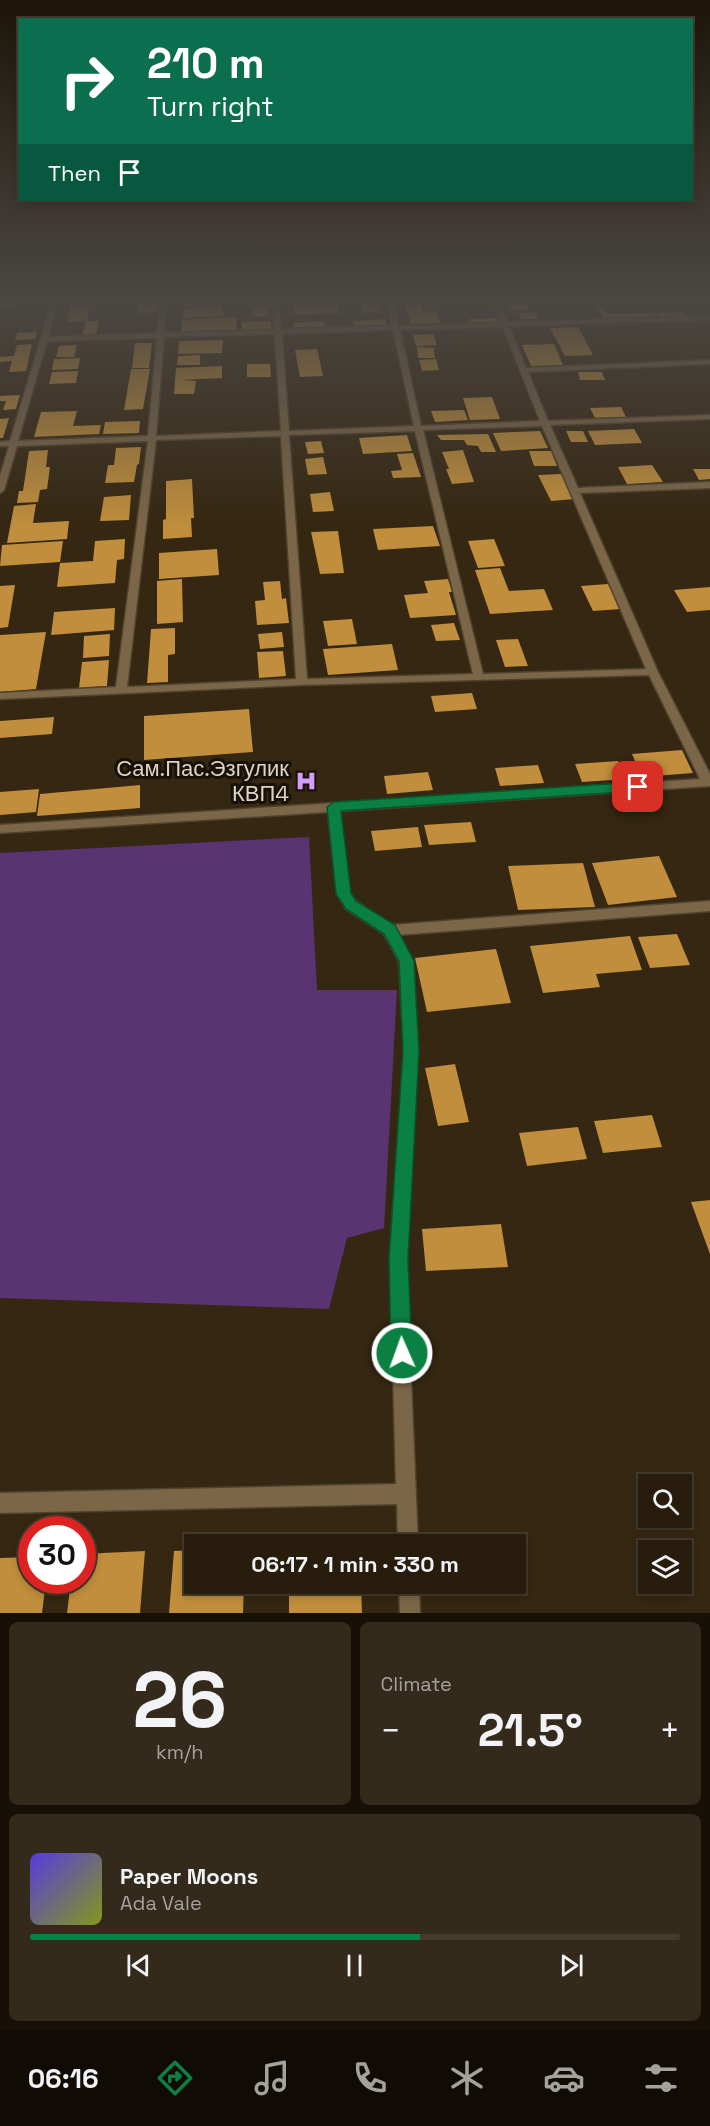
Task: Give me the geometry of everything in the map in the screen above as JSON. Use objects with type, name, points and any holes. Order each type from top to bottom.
[{"type":"street","points":[[0,490],[33,377]]},
{"type":"street","points":[[121,690],[152,438],[157,377]]},
{"type":"street","points":[[282,377],[302,682]]},
{"type":"street","points":[[407,377],[479,677]]},
{"type":"street","points":[[0,829],[709,782],[653,672],[526,377]]},
{"type":"street","points":[[0,444],[710,417]]},
{"type":"street","points":[[575,491],[710,485]]},
{"type":"street","points":[[0,696],[302,682],[653,672]]},
{"type":"street","points":[[334,807],[343,894],[351,905],[389,930],[406,961],[411,1051],[398,1259],[408,1534]]},
{"type":"street","points":[[389,930],[710,906]]},
{"type":"street","points":[[0,1503],[406,1494]]},
{"type":"street","points":[[410,1594],[410,1613]]},
{"type":"shaded area","points":[[309,837],[317,990],[397,990],[384,1228],[347,1238],[329,1309],[0,1298],[0,853]]},
{"type":"building","points":[[51,377],[77,377],[76,383],[49,384]]},
{"type":"building","points":[[130,377],[149,377],[143,409],[124,410]]},
{"type":"building","points":[[175,377],[222,377],[181,380],[196,381],[194,394],[174,394]]},
{"type":"building","points":[[579,377],[604,377],[605,380],[580,380]]},
{"type":"building","points":[[20,395],[16,409],[3,410],[6,401],[0,401],[0,396]]},
{"type":"building","points":[[492,397],[500,419],[470,420],[463,398]]},
{"type":"building","points":[[621,407],[626,417],[595,418],[590,408]]},
{"type":"building","points":[[464,410],[468,420],[435,422],[431,411]]},
{"type":"building","points":[[77,411],[73,426],[101,425],[99,434],[34,437],[41,412]]},
{"type":"building","points":[[9,418],[3,438],[0,438],[0,419]]},
{"type":"building","points":[[140,421],[139,433],[103,434],[105,422]]},
{"type":"building","points":[[634,429],[642,443],[595,445],[588,431]]},
{"type":"building","points":[[540,431],[548,448],[501,451],[493,433]]},
{"type":"building","points":[[566,431],[583,431],[588,442],[571,442]]},
{"type":"building","points":[[488,434],[496,452],[481,452],[478,446],[467,445],[464,440],[441,440],[437,435]]},
{"type":"building","points":[[407,435],[412,451],[363,454],[359,438]]},
{"type":"building","points":[[321,441],[324,453],[308,454],[305,442]]},
{"type":"building","points":[[141,447],[134,482],[105,483],[108,465],[114,465],[116,448]]},
{"type":"building","points":[[48,450],[46,467],[50,467],[47,489],[40,490],[38,502],[17,503],[19,491],[23,491],[29,451]]},
{"type":"building","points":[[463,450],[474,482],[452,484],[442,452]]},
{"type":"building","points":[[529,451],[551,451],[557,466],[534,466]]},
{"type":"building","points":[[413,453],[421,477],[393,478],[391,471],[402,470],[397,454]]},
{"type":"building","points":[[323,457],[327,474],[308,475],[305,459]]},
{"type":"building","points":[[652,465],[663,482],[627,484],[618,467]]},
{"type":"building","points":[[693,469],[710,469],[710,479],[699,480]]},
{"type":"building","points":[[561,474],[575,499],[551,501],[538,475]]},
{"type":"building","points":[[192,479],[194,518],[191,518],[192,537],[163,539],[163,520],[166,519],[166,481]]},
{"type":"building","points":[[330,492],[334,511],[313,512],[310,494]]},
{"type":"building","points":[[131,495],[129,520],[100,521],[104,497]]},
{"type":"building","points":[[36,504],[33,523],[69,521],[67,539],[7,543],[14,506]]},
{"type":"building","points":[[433,526],[440,546],[378,550],[373,529]]},
{"type":"building","points":[[338,531],[344,573],[320,574],[311,532]]},
{"type":"building","points":[[125,539],[124,559],[117,560],[115,583],[57,587],[60,563],[93,561],[95,541]]},
{"type":"building","points":[[494,539],[505,566],[478,568],[468,541]]},
{"type":"building","points":[[63,541],[60,562],[0,566],[2,545]]},
{"type":"building","points":[[217,549],[219,575],[159,579],[159,553]]},
{"type":"building","points":[[500,568],[509,591],[544,589],[553,610],[490,614],[475,570]]},
{"type":"building","points":[[182,579],[183,622],[157,624],[157,581]]},
{"type":"building","points":[[448,579],[452,592],[449,592],[456,615],[410,618],[404,595],[428,593],[424,581]]},
{"type":"building","points":[[280,581],[282,599],[286,598],[289,623],[257,625],[255,601],[265,600],[263,582]]},
{"type":"building","points":[[608,584],[621,609],[593,611],[581,586]]},
{"type":"building","points":[[15,585],[8,627],[0,628],[0,586]]},
{"type":"building","points":[[710,587],[710,610],[687,612],[674,590]]},
{"type":"building","points":[[115,608],[114,630],[51,635],[54,612]]},
{"type":"building","points":[[352,619],[357,644],[328,646],[323,621]]},
{"type":"building","points":[[454,623],[460,640],[436,641],[431,625]]},
{"type":"building","points":[[175,628],[175,654],[168,655],[168,682],[147,683],[151,629]]},
{"type":"building","points":[[46,632],[36,689],[0,692],[0,635]]},
{"type":"building","points":[[282,632],[284,647],[260,649],[258,634]]},
{"type":"building","points":[[110,634],[109,656],[83,658],[84,636]]},
{"type":"building","points":[[518,639],[528,666],[505,667],[496,640]]},
{"type":"building","points":[[392,644],[398,670],[328,675],[323,649]]},
{"type":"building","points":[[283,651],[286,676],[259,678],[257,652]]},
{"type":"building","points":[[109,660],[107,686],[79,688],[82,662]]},
{"type":"building","points":[[472,693],[477,709],[435,712],[431,696]]},
{"type":"building","points":[[249,709],[253,752],[144,760],[144,716]]},
{"type":"building","points":[[54,717],[52,734],[0,738],[0,721]]},
{"type":"building","points":[[682,750],[693,773],[642,777],[632,754]]},
{"type":"building","points":[[618,761],[626,779],[582,782],[575,764]]},
{"type":"building","points":[[538,765],[544,783],[500,786],[495,768]]},
{"type":"building","points":[[428,772],[433,790],[387,794],[384,776]]},
{"type":"building","points":[[140,785],[140,808],[37,816],[40,794]]},
{"type":"building","points":[[39,789],[36,812],[0,815],[0,792]]},
{"type":"building","points":[[471,822],[476,842],[429,845],[424,825]]},
{"type":"building","points":[[418,827],[422,847],[375,851],[371,831]]},
{"type":"building","points":[[659,856],[677,897],[608,905],[592,863]]},
{"type":"building","points":[[583,863],[595,907],[518,910],[508,866]]},
{"type":"building","points":[[677,934],[690,965],[650,968],[638,937]]},
{"type":"building","points":[[630,936],[642,970],[596,974],[600,987],[543,993],[530,946]]},
{"type":"building","points":[[496,949],[511,1003],[427,1012],[415,958]]},
{"type":"building","points":[[455,1064],[469,1122],[438,1126],[425,1068]]},
{"type":"building","points":[[652,1115],[662,1147],[603,1153],[594,1121]]},
{"type":"building","points":[[578,1127],[587,1159],[527,1166],[519,1133]]},
{"type":"building","points":[[710,1200],[710,1254],[691,1202]]},
{"type":"building","points":[[501,1224],[508,1267],[426,1271],[422,1229]]},
{"type":"building","points":[[145,1551],[140,1613],[67,1613],[69,1594],[96,1594],[96,1553]]},
{"type":"building","points":[[174,1551],[184,1551],[184,1594],[244,1594],[243,1613],[169,1613]]},
{"type":"building","points":[[18,1557],[18,1594],[44,1594],[42,1613],[0,1613],[0,1558]]},
{"type":"building","points":[[289,1594],[361,1594],[362,1613],[289,1613]]},
{"type":"place","name":"Сам.Пас.Эзгулик КВП4","points":[[306,781]]},
{"type":"route","points":[[402,1353],[398,1259],[404,1194],[411,1051],[406,961],[389,930],[351,905],[343,894],[334,807],[638,787]]}]
